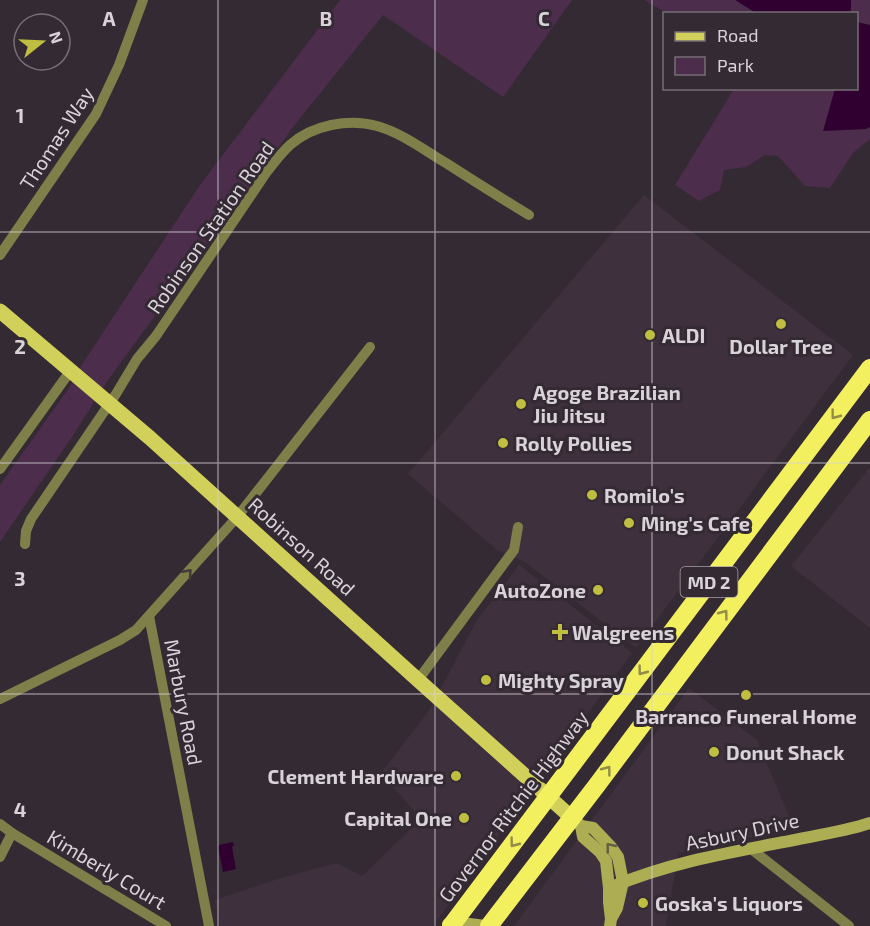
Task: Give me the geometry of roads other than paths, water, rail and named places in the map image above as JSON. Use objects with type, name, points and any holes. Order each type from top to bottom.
[{"type":"highway","name":"Governor Ritchie Highway","points":[[449,925],[549,796],[870,368]]},
{"type":"highway","name":"MD 2","points":[[487,926],[576,821],[597,785],[870,420]]},
{"type":"main road","name":"Robinson Road","points":[[0,311],[110,403],[238,516],[576,821]]},
{"type":"street","name":"Thomas Way","points":[[0,255],[96,114],[119,65],[143,0]]},
{"type":"street","name":"Robinson Station Road","points":[[25,544],[26,531],[31,519],[137,359],[156,336],[278,158],[292,143],[307,133],[345,123],[379,126],[408,139],[529,215]]},
{"type":"street","name":"Marbury Road","points":[[209,926],[149,616],[238,516],[370,346]]},
{"type":"street","points":[[0,469],[71,370]]},
{"type":"street","points":[[418,680],[514,550],[518,527]]},
{"type":"street","points":[[0,699],[120,640],[136,630],[149,616]]},
{"type":"street","points":[[576,821],[593,828],[618,857],[623,882],[611,922]]},
{"type":"street","points":[[576,821],[583,837],[600,852],[606,861],[611,922]]},
{"type":"street","name":"Asbury Drive","points":[[609,888],[685,862],[870,823]]},
{"type":"street","name":"Kimberly Court","points":[[0,824],[166,926]]},
{"type":"street","points":[[0,857],[12,833]]},
{"type":"street","points":[[750,849],[849,926]]},
{"type":"street","points":[[449,925],[487,926]]},
{"type":"place","name":"Dollar Tree","points":[[781,324]]},
{"type":"place","name":"ALDI","points":[[650,335]]},
{"type":"place","name":"Agoge Brazilian Jiu Jitsu","points":[[521,404]]},
{"type":"place","name":"Rolly Pollies","points":[[503,443]]},
{"type":"place","name":"Romilo's","points":[[592,495]]},
{"type":"place","name":"Ming's Cafe","points":[[629,523]]},
{"type":"place","name":"AutoZone","points":[[598,590]]},
{"type":"place","name":"Walgreens","points":[[560,632]]},
{"type":"place","name":"Mighty Spray","points":[[486,680]]},
{"type":"place","name":"Barranco Funeral Home","points":[[746,695]]},
{"type":"place","name":"Donut Shack","points":[[714,752]]},
{"type":"place","name":"Clement Hardware","points":[[456,776]]},
{"type":"place","name":"Capital One","points":[[464,818]]},
{"type":"place","name":"Goska's Liquors","points":[[643,903]]}]
